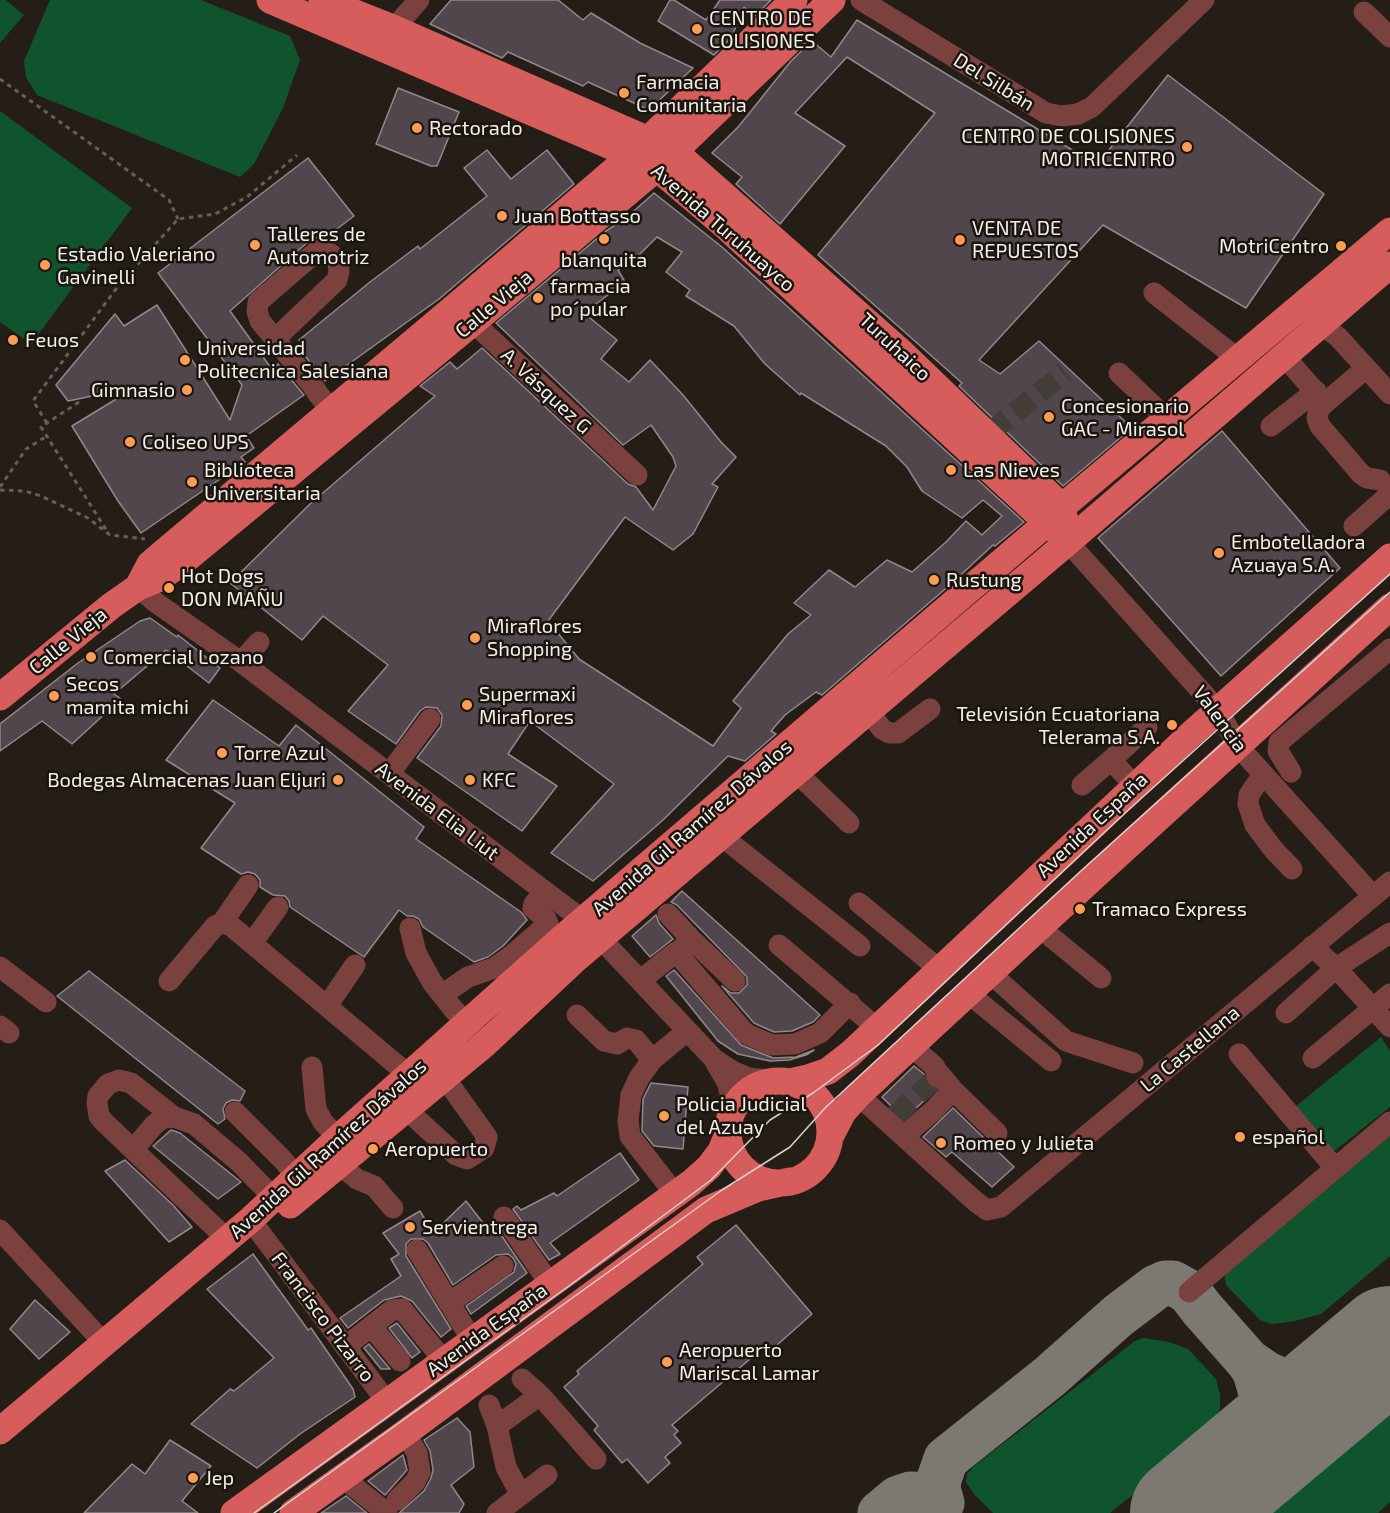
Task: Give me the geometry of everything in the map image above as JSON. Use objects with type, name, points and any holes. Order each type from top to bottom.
[{"type":"main road","name":"Avenida Turuhuayco","points":[[270,0],[386,37],[640,147],[665,160],[724,225],[891,361],[1055,515]]},
{"type":"main road","name":"Avenida Turuhuayco","points":[[322,0],[386,37]]},
{"type":"main road","name":"Calle Vieja","points":[[464,315],[794,0]]},
{"type":"main road","name":"Calle Vieja","points":[[0,697],[138,587],[160,578],[184,559],[317,436],[464,315],[665,160],[832,0]]},
{"type":"main road","name":"Avenida Gil Ramírez Dávalos","points":[[0,1450],[302,1183],[334,1151],[397,1101],[445,1078],[486,1043],[593,929],[1055,515],[1390,231]]},
{"type":"main road","name":"Avenida Gil Ramírez Dávalos","points":[[397,1101],[410,1076],[467,1024],[526,956],[593,929],[722,834],[1068,542],[1390,265]]},
{"type":"main road","name":"Turuhaico","points":[[891,361],[990,434],[1055,515],[1068,542]]},
{"type":"main road","name":"Calle Vieja","points":[[317,436],[331,409],[399,368]]},
{"type":"main road","name":"Avenida España","points":[[783,1081],[808,1078],[828,1071],[850,1054],[1135,786],[1390,557]]},
{"type":"main road","name":"Avenida España","points":[[830,1137],[843,1112],[858,1095],[1390,607]]},
{"type":"main road","points":[[783,1081],[813,1093],[825,1108],[830,1137],[826,1152],[817,1166],[805,1175],[790,1181],[776,1182],[749,1174],[734,1156],[729,1127],[736,1105],[746,1093],[760,1085],[783,1081]]},
{"type":"main road","name":"Avenida España","points":[[234,1513],[675,1194],[709,1167],[721,1151],[729,1127]]},
{"type":"main road","name":"Avenida España","points":[[293,1513],[706,1210],[758,1188],[790,1181]]},
{"type":"main road","name":"Avenida Gil Ramírez Dávalos","points":[[0,1431],[227,1239],[255,1225],[273,1197],[302,1183]]},
{"type":"street","points":[[386,37],[419,0]]},
{"type":"street","name":"Del Silbán","points":[[861,0],[1046,113],[1062,116],[1078,114],[1092,107],[1204,0]]},
{"type":"street","points":[[1364,12],[1390,37]]},
{"type":"street","points":[[1154,293],[1238,359]]},
{"type":"street","name":"A. Vásquez G","points":[[464,315],[637,475]]},
{"type":"street","points":[[1321,324],[1338,338],[1390,394]]},
{"type":"street","points":[[275,339],[331,409]]},
{"type":"street","points":[[1284,356],[1321,397],[1317,418],[1320,426],[1361,474],[1387,484],[1354,526]]},
{"type":"street","points":[[1271,426],[1365,369]]},
{"type":"street","points":[[1119,373],[1167,419]]},
{"type":"street","name":"Valencia","points":[[1068,542],[1218,710],[1238,746],[1373,896]]},
{"type":"street","name":"Avenida Elia Liut","points":[[138,587],[155,602],[241,662],[593,929],[714,1059],[734,1072],[749,1078],[783,1081]]},
{"type":"street","points":[[241,662],[259,642]]},
{"type":"street","points":[[1291,772],[1278,751],[1279,742],[1390,649]]},
{"type":"street","points":[[868,711],[882,729],[889,733],[898,733],[930,709]]},
{"type":"street","points":[[389,774],[430,719]]},
{"type":"street","points":[[1082,784],[1148,727]]},
{"type":"street","points":[[1111,760],[1135,786]]},
{"type":"street","points":[[796,772],[849,823]]},
{"type":"street","points":[[1263,774],[1249,795],[1248,804],[1255,825],[1292,869]]},
{"type":"street","points":[[722,834],[860,946]]},
{"type":"street","name":"La Castellana","points":[[904,1136],[987,1210],[1001,1207],[1390,882]]},
{"type":"street","points":[[222,923],[248,885]]},
{"type":"street","points":[[442,995],[468,977],[526,956],[548,924],[533,908],[544,892]]},
{"type":"street","points":[[859,903],[939,969]]},
{"type":"street","points":[[252,943],[278,907]]},
{"type":"street","points":[[668,914],[684,946],[746,1034],[772,1045],[795,1044],[820,1033],[850,1004]]},
{"type":"street","points":[[169,981],[214,926],[222,923],[230,925],[410,1076]]},
{"type":"street","points":[[1039,927],[1101,978]]},
{"type":"street","points":[[410,928],[416,953],[432,982],[486,1043]]},
{"type":"street","points":[[1286,1013],[1336,968],[1390,933]]},
{"type":"street","points":[[779,945],[877,1028]]},
{"type":"street","points":[[641,980],[684,946]]},
{"type":"street","points":[[684,946],[735,981]]},
{"type":"street","points":[[1312,946],[1336,968],[1390,1027]]},
{"type":"street","points":[[327,1006],[355,965]]},
{"type":"street","points":[[0,967],[46,1002]]},
{"type":"street","points":[[990,973],[1066,1041],[1133,1063]]},
{"type":"street","points":[[968,993],[1052,1061]]},
{"type":"street","points":[[1313,1058],[1390,994]]},
{"type":"street","points":[[577,1015],[604,1041],[617,1044],[627,1038],[636,1040],[652,1060]]},
{"type":"street","points":[[675,1194],[630,1136],[628,1121],[631,1095],[639,1078],[652,1060],[687,1031]]},
{"type":"street","points":[[911,1046],[925,1057],[943,1079],[998,1132]]},
{"type":"street","points":[[1239,1054],[1335,1168]]},
{"type":"street","name":"Avenida Elia Liut","points":[[714,1059],[728,1084],[731,1099],[729,1127]]},
{"type":"street","points":[[312,1066],[316,1109],[334,1151],[357,1179],[374,1186],[393,1208]]},
{"type":"street","points":[[397,1101],[456,1155],[467,1159],[484,1148],[487,1137],[445,1078]]},
{"type":"street","points":[[858,1095],[892,1119],[904,1136],[934,1110],[943,1079]]},
{"type":"street","points":[[227,1239],[99,1116],[98,1096],[108,1084],[119,1080],[131,1083],[174,1117],[194,1124],[239,1162],[273,1197]]},
{"type":"street","points":[[235,1112],[302,1183]]},
{"type":"street","points":[[133,1150],[154,1125],[163,1118],[174,1117]]},
{"type":"street","points":[[1189,1292],[1390,1122]]},
{"type":"street","points":[[504,1216],[550,1284]]},
{"type":"street","name":"Francisco Pizarro","points":[[255,1225],[387,1402]]},
{"type":"street","points":[[0,1230],[104,1343]]},
{"type":"street","points":[[417,1250],[472,1341]]},
{"type":"street","points":[[449,1303],[503,1266]]},
{"type":"street","points":[[345,1347],[392,1310],[402,1310],[444,1361]]},
{"type":"street","points":[[371,1326],[400,1361]]},
{"type":"street","points":[[522,1379],[540,1395],[596,1459]]},
{"type":"street","points":[[497,1426],[540,1395]]},
{"type":"street","points":[[489,1406],[497,1426],[506,1467],[521,1495]]},
{"type":"street","points":[[343,1478],[392,1507],[415,1482],[420,1472],[417,1453],[405,1433]]},
{"type":"street","points":[[497,1513],[547,1474]]},
{"type":"path","points":[[0,79],[169,200],[178,219]]},
{"type":"path","points":[[47,423],[33,401],[119,285],[178,219],[215,214],[247,197],[297,155]]},
{"type":"path","points":[[47,436],[26,449],[0,489],[25,491],[48,499],[88,518],[110,535],[47,436],[41,427],[79,402]]},
{"type":"green space","points":[[0,0],[6,0],[24,15],[0,43]]},
{"type":"green space","points":[[50,0],[201,0],[290,36],[300,60],[283,108],[254,164],[240,177],[37,95],[26,77],[24,61]]},
{"type":"green space","name":"Estadio Valeriano Gavinelli","points":[[0,111],[132,208],[31,344],[0,322]]},
{"type":"green space","points":[[1381,1037],[1390,1051],[1390,1107],[1333,1152],[1295,1107]]},
{"type":"green space","points":[[1390,1129],[1390,1256],[1321,1314],[1272,1324],[1260,1320],[1226,1285],[1224,1272]]},
{"type":"green space","points":[[1143,1338],[1169,1342],[1188,1349],[1216,1379],[1220,1395],[1220,1409],[1212,1431],[1110,1513],[993,1513],[974,1494],[966,1482],[967,1474],[973,1467],[1135,1341]]},
{"type":"green space","points":[[1390,1409],[1390,1502],[1378,1513],[1265,1513]]},
{"type":"building","points":[[451,0],[558,0],[583,20],[591,13],[640,43],[693,68],[649,110],[588,82],[583,86],[508,52],[502,58],[430,24]]},
{"type":"building","name":"CENTRO DE COLISIONES","points":[[670,0],[674,0],[706,20],[720,0],[771,0],[755,16],[744,7],[733,36],[714,55],[658,21]]},
{"type":"building","points":[[857,20],[1097,165],[1168,75],[1324,194],[1246,308],[1103,225],[979,360],[1000,374],[1039,341],[1132,428],[1063,486],[959,386],[962,383],[818,255],[935,113],[847,57],[795,113],[845,146],[780,224],[736,184],[742,177],[712,153],[739,126],[791,61],[812,41],[831,57]]},
{"type":"building","name":"Rectorado","points":[[398,88],[459,112],[437,166],[431,166],[376,144]]},
{"type":"building","points":[[487,150],[511,179],[547,150],[574,184],[439,299],[325,381],[301,351],[305,348],[299,340],[370,282],[418,246],[420,249],[487,196],[464,168]]},
{"type":"building","points":[[308,158],[354,216],[325,238],[315,238],[309,241],[230,311],[271,368],[278,364],[304,395],[246,436],[254,448],[241,457],[245,462],[141,533],[118,501],[72,426],[136,387],[68,401],[56,385],[115,314],[124,326],[157,305],[230,420],[242,385],[158,273]]},
{"type":"building","points":[[654,193],[722,247],[1024,522],[995,546],[993,545],[822,695],[816,692],[785,715],[771,731],[776,734],[745,761],[728,756],[663,820],[593,881],[551,853],[614,784],[530,721],[508,754],[557,786],[522,831],[417,758],[441,726],[442,715],[437,708],[426,707],[420,711],[396,744],[348,711],[388,665],[323,616],[302,640],[230,583],[309,505],[435,396],[420,386],[450,362],[457,369],[482,348],[628,484],[636,487],[653,510],[676,466],[673,457],[651,425],[623,445],[496,323],[606,231],[626,218]],"holes":[[[657,237],[682,252],[666,272],[690,290],[686,296],[734,326],[765,364],[800,395],[801,393],[886,446],[907,467],[922,491],[962,518],[983,500],[1002,516],[982,535],[966,521],[912,572],[887,560],[855,587],[829,570],[794,603],[811,615],[788,634],[733,701],[741,708],[713,746],[579,659],[548,621],[625,517],[673,550],[693,534],[718,487],[712,484],[736,457],[650,360],[629,382],[601,359],[617,340],[584,313],[625,282],[618,270],[639,255]]]},
{"type":"building","name":"Embotelladora Azuaya S.A.","points":[[1222,431],[1340,568],[1221,676],[1098,538]]},
{"type":"building","points":[[150,618],[177,637],[178,635],[220,668],[209,683],[166,650],[114,694],[121,699],[72,744],[42,721],[0,751],[0,724],[78,663],[140,621]]},
{"type":"building","points":[[213,700],[279,746],[296,725],[424,827],[416,839],[521,912],[527,920],[503,946],[488,957],[474,962],[423,927],[419,919],[407,916],[399,910],[364,957],[290,907],[285,896],[273,895],[260,887],[260,880],[255,874],[248,872],[241,874],[201,848],[235,803],[166,760]]},
{"type":"building","points":[[682,891],[820,1015],[813,1022],[792,1031],[774,1032],[754,1023],[722,986],[731,993],[739,993],[747,985],[747,977],[677,905],[671,902]]},
{"type":"building","points":[[656,915],[659,923],[673,939],[650,957],[632,936]]},
{"type":"building","points":[[674,970],[741,1045],[773,1058],[796,1057],[814,1050],[789,1060],[770,1061],[738,1054],[718,1041],[666,976]]},
{"type":"building","points":[[89,971],[245,1091],[240,1101],[232,1100],[226,1103],[223,1109],[225,1119],[218,1124],[57,996]]},
{"type":"building","points":[[914,1066],[924,1074],[926,1084],[936,1090],[904,1119],[882,1097]]},
{"type":"building","name":"Policia Judicial del Azuay","points":[[651,1083],[688,1087],[683,1149],[654,1146],[642,1131],[643,1099]]},
{"type":"building","points":[[953,1108],[1014,1167],[992,1187],[952,1152],[946,1157],[923,1137]]},
{"type":"building","points":[[171,1130],[180,1133],[241,1182],[218,1199],[153,1146]]},
{"type":"building","points":[[620,1153],[639,1180],[550,1243],[560,1254],[549,1260],[513,1209],[517,1206],[521,1210],[554,1193],[557,1196]]},
{"type":"building","points":[[125,1160],[173,1205],[192,1227],[169,1242],[105,1171]]},
{"type":"building","points":[[466,1201],[487,1228],[493,1223],[527,1273],[471,1314],[466,1306],[514,1272],[516,1264],[513,1258],[508,1254],[496,1255],[453,1285],[428,1243],[423,1239],[411,1239],[406,1244],[406,1256],[451,1329],[441,1337],[412,1301],[401,1296],[384,1300],[348,1328],[340,1318],[401,1276],[391,1259],[399,1254],[383,1233],[420,1211],[433,1233]]},
{"type":"building","name":"Aeropuerto Mariscal Lamar","points":[[736,1225],[812,1314],[768,1353],[763,1348],[672,1425],[678,1431],[674,1435],[681,1443],[665,1457],[670,1463],[648,1483],[627,1459],[622,1463],[594,1430],[598,1426],[564,1387],[579,1374],[577,1371],[703,1264],[697,1257]]},
{"type":"building","points":[[253,1254],[308,1330],[311,1328],[353,1389],[355,1397],[300,1434],[257,1468],[191,1424],[230,1389],[234,1391],[274,1358],[207,1289]]},
{"type":"building","points":[[35,1300],[70,1332],[39,1359],[10,1329]]},
{"type":"building","points":[[397,1323],[420,1352],[412,1358],[389,1328]]},
{"type":"building","points":[[369,1344],[390,1369],[381,1369],[364,1348]]},
{"type":"building","points":[[457,1418],[470,1432],[474,1467],[451,1485],[464,1504],[459,1513],[399,1513],[424,1491],[431,1478],[433,1470],[430,1451],[424,1440]]},
{"type":"building","points":[[170,1440],[211,1466],[182,1501],[198,1513],[84,1513],[132,1464],[145,1474]]},
{"type":"building","points":[[403,1455],[407,1470],[385,1495],[368,1481]]},
{"type":"building","points":[[346,1496],[367,1513],[321,1513]]},
{"type":"taxiway","points":[[880,1513],[898,1498],[910,1494],[930,1495],[942,1503],[938,1489],[946,1459],[1049,1377],[1119,1315],[1156,1287],[1165,1283],[1173,1283],[1189,1292],[1248,1361],[1255,1372],[1261,1393],[1262,1421],[1257,1437],[1248,1455],[1221,1485]]},
{"type":"taxiway","points":[[1248,1361],[1267,1374],[1286,1382],[1308,1384],[1328,1382],[1344,1376],[1370,1360]]},
{"type":"runway","points":[[1186,1513],[1390,1342]]},
{"type":"tunnel","points":[[991,432],[1065,372]]},
{"type":"tunnel","points":[[895,1116],[937,1077]]},
{"type":"tram line","points":[[254,1513],[573,1283],[711,1180],[770,1120],[813,1093],[878,1045],[1125,813],[1390,574]]},
{"type":"tram line","points":[[274,1513],[722,1190],[790,1147],[825,1108],[1082,870],[1390,592]]},
{"type":"place","name":"CENTRO DE COLISIONES","points":[[697,29]]},
{"type":"place","name":"Farmacia Comunitaria","points":[[624,93]]},
{"type":"place","name":"Rectorado","points":[[417,128]]},
{"type":"place","name":"CENTRO DE COLISIONES MOTRICENTRO","points":[[1187,147]]},
{"type":"place","name":"Juan Bottasso","points":[[502,216]]},
{"type":"place","name":"blanquita","points":[[604,239]]},
{"type":"place","name":"VENTA DE REPUESTOS","points":[[960,240]]},
{"type":"place","name":"Talleres de Automotriz","points":[[255,245]]},
{"type":"place","name":"MotriCentro","points":[[1341,246]]},
{"type":"place","name":"Estadio Valeriano Gavinelli","points":[[45,265]]},
{"type":"place","name":"farmacia po´pular","points":[[538,298]]},
{"type":"place","name":"Feuos","points":[[13,340]]},
{"type":"place","name":"Universidad Politecnica Salesiana","points":[[185,360]]},
{"type":"place","name":"Gimnasio","points":[[187,390]]},
{"type":"place","name":"Concesionario GAC - Mirasol","points":[[1049,417]]},
{"type":"place","name":"Coliseo UPS","points":[[130,442]]},
{"type":"place","name":"Las Nieves","points":[[951,470]]},
{"type":"place","name":"Biblioteca Universitaria","points":[[192,482]]},
{"type":"place","name":"Embotelladora Azuaya S.A.","points":[[1219,553]]},
{"type":"place","name":"Rustung","points":[[934,580]]},
{"type":"place","name":"Hot Dogs DON MAÑU","points":[[169,588]]},
{"type":"place","name":"Miraflores Shopping","points":[[475,638]]},
{"type":"place","name":"Comercial Lozano","points":[[91,657]]},
{"type":"place","name":"Secos mamita michi","points":[[54,696]]},
{"type":"place","name":"Supermaxi Miraflores","points":[[467,705]]},
{"type":"place","name":"Televisión Ecuatoriana Telerama S.A.","points":[[1172,725]]},
{"type":"place","name":"Torre Azul","points":[[222,753]]},
{"type":"place","name":"Bodegas Almacenas Juan Eljuri","points":[[338,780]]},
{"type":"place","name":"KFC","points":[[470,780]]},
{"type":"place","name":"Tramaco Express","points":[[1080,909]]},
{"type":"place","name":"Policia Judicial del Azuay","points":[[664,1116]]},
{"type":"place","name":"español","points":[[1240,1137]]},
{"type":"place","name":"Romeo y Julieta","points":[[941,1143]]},
{"type":"place","name":"Aeropuerto","points":[[373,1149]]},
{"type":"place","name":"Servientrega","points":[[410,1227]]},
{"type":"place","name":"Aeropuerto Mariscal Lamar","points":[[667,1362]]},
{"type":"place","name":"Jep","points":[[193,1478]]}]
